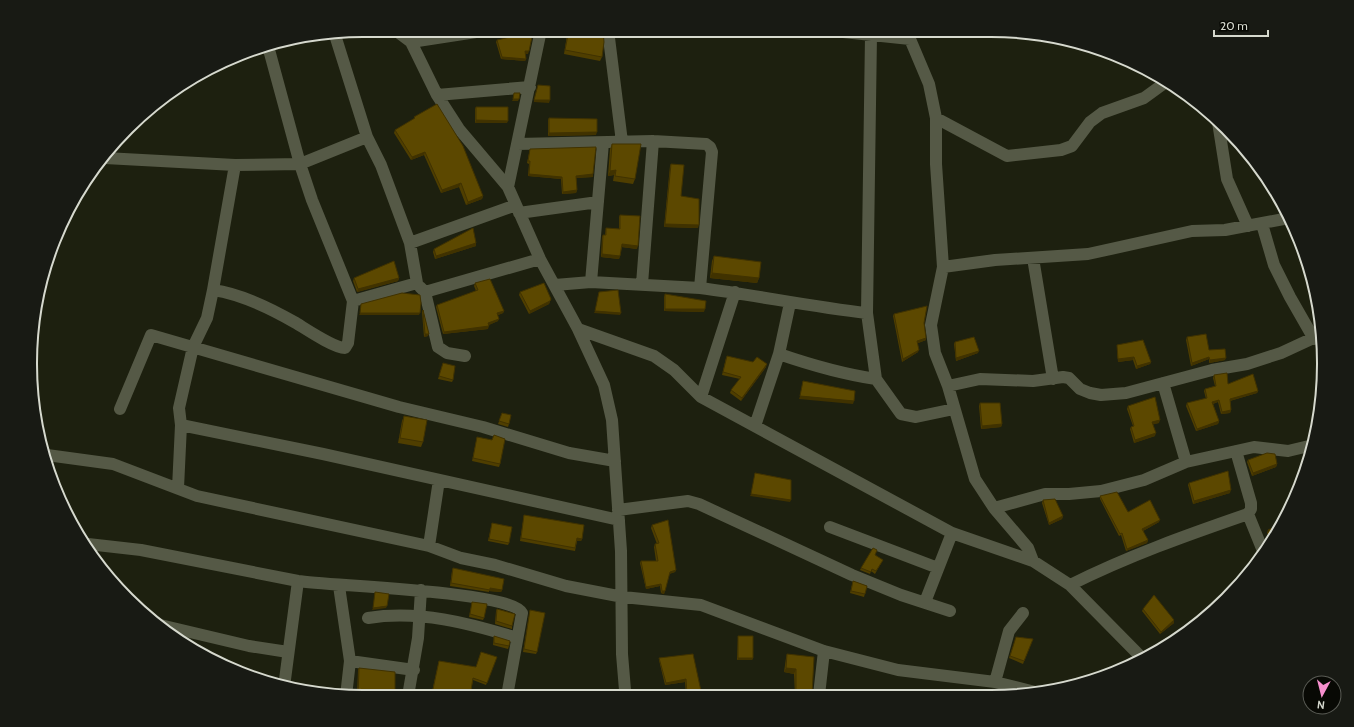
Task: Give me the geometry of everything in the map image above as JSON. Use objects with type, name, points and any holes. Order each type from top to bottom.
[{"type":"street","points":[[404,37],[411,42],[437,95],[459,129],[508,187],[540,259],[578,329],[604,385],[612,420],[615,461],[623,597],[622,654],[625,690]]},
{"type":"street","points":[[411,42],[444,37]]},
{"type":"street","points":[[508,187],[540,37]]},
{"type":"street","points":[[609,37],[622,142]]},
{"type":"street","points":[[871,37],[867,313],[876,379],[901,414],[916,417],[954,409]]},
{"type":"street","points":[[890,37],[910,39],[929,84],[936,118],[936,164],[943,267],[931,325],[935,353],[948,386],[975,479],[994,508],[1028,548],[1033,561]]},
{"type":"street","points":[[336,39],[367,137],[381,165],[410,243],[417,282],[425,292],[438,347],[447,353],[466,356]]},
{"type":"street","points":[[213,290],[242,296],[343,349],[348,343],[353,301],[312,200],[300,164],[269,51]]},
{"type":"street","points":[[936,118],[1007,156],[1061,150],[1072,146],[1090,122],[1102,112],[1144,98],[1161,85]]},
{"type":"street","points":[[437,95],[530,87]]},
{"type":"street","points":[[1219,131],[1226,179],[1248,226]]},
{"type":"street","points":[[110,158],[235,165],[300,164],[367,137]]},
{"type":"street","points":[[517,144],[653,141],[706,144],[710,146],[712,152],[700,288]]},
{"type":"street","points":[[642,284],[653,141]]},
{"type":"street","points":[[590,282],[603,143]]},
{"type":"street","points":[[178,488],[181,425],[179,408],[192,347],[207,318],[235,165]]},
{"type":"street","points":[[410,243],[518,209],[598,202]]},
{"type":"street","points":[[943,267],[995,260],[1088,254],[1192,231],[1225,230],[1283,219]]},
{"type":"street","points":[[1262,224],[1276,271],[1315,331]]},
{"type":"street","points":[[1033,258],[1053,379]]},
{"type":"street","points":[[425,292],[540,259]]},
{"type":"street","points":[[353,301],[417,282]]},
{"type":"street","points":[[555,285],[590,282],[700,288],[734,292],[790,303],[867,313]]},
{"type":"street","points":[[701,397],[734,292]]},
{"type":"street","points":[[755,426],[779,354],[790,303]]},
{"type":"street","points":[[578,329],[654,356],[674,370],[701,397],[952,533],[1033,561],[1070,585],[1138,654]]},
{"type":"street","points":[[120,409],[151,335],[399,407],[483,427],[569,453],[615,461]]},
{"type":"street","points":[[948,386],[980,379],[1033,382],[1063,377],[1069,378],[1080,389],[1090,393],[1101,395],[1126,392],[1212,370],[1247,364],[1281,353],[1316,337]]},
{"type":"street","points":[[779,354],[828,370],[876,379]]},
{"type":"street","points":[[1163,383],[1186,462]]},
{"type":"street","points":[[181,425],[439,480],[618,515],[688,502],[699,504],[852,575],[950,611]]},
{"type":"street","points":[[994,508],[1045,494],[1069,494],[1101,491],[1144,480],[1186,462],[1254,447],[1288,451],[1306,447]]},
{"type":"street","points":[[1070,585],[1112,564],[1248,514],[1251,509],[1251,503],[1236,451]]},
{"type":"street","points":[[50,455],[113,464],[197,496],[429,546],[461,558],[495,565],[566,586],[623,597],[702,605],[824,651],[898,670],[994,682],[1020,688]]},
{"type":"street","points":[[429,546],[439,480]]},
{"type":"street","points":[[1248,514],[1261,546]]},
{"type":"street","points":[[830,527],[938,568]]},
{"type":"street","points":[[924,602],[952,533]]},
{"type":"street","points":[[92,544],[142,550],[298,581],[339,586],[366,586],[421,590],[517,606],[522,613],[508,690]]},
{"type":"street","points":[[285,680],[298,581]]},
{"type":"street","points":[[339,586],[350,661],[347,689]]},
{"type":"street","points":[[409,690],[414,670],[420,616],[421,590]]},
{"type":"street","points":[[994,682],[1009,631],[1023,613]]},
{"type":"street","points":[[368,618],[390,614],[420,616],[476,625],[517,638]]},
{"type":"street","points":[[172,628],[248,646],[288,652]]},
{"type":"street","points":[[819,690],[824,651]]},
{"type":"street","points":[[350,661],[414,670]]},
{"type":"building","points":[[510,37],[532,37],[529,51],[525,51],[526,59],[502,57],[497,40]]},
{"type":"building","points":[[568,37],[604,37],[602,57],[565,50]]},
{"type":"building","points":[[538,85],[550,86],[550,100],[534,100]]},
{"type":"building","points":[[514,93],[520,93],[519,99],[513,99]]},
{"type":"building","points":[[437,104],[463,146],[483,196],[468,202],[461,183],[442,190],[425,152],[412,157],[395,130]]},
{"type":"building","points":[[476,107],[508,107],[508,121],[476,120]]},
{"type":"building","points":[[549,118],[597,119],[597,132],[549,133]]},
{"type":"building","points":[[612,144],[641,144],[635,179],[615,176],[616,170],[610,171]]},
{"type":"building","points":[[596,147],[593,174],[576,176],[577,190],[563,192],[562,177],[529,174],[530,161],[528,161],[530,149]]},
{"type":"building","points":[[671,164],[684,165],[681,196],[699,199],[699,225],[665,224]]},
{"type":"building","points":[[620,215],[640,216],[638,246],[622,244],[620,256],[602,254],[603,235],[606,235],[606,228],[620,229]]},
{"type":"building","points":[[473,228],[476,243],[436,256],[434,249]]},
{"type":"building","points":[[714,256],[761,262],[759,278],[712,273]]},
{"type":"building","points":[[394,261],[399,278],[358,289],[354,278]]},
{"type":"building","points":[[490,279],[504,311],[497,313],[499,319],[488,323],[489,326],[444,332],[437,305],[478,290],[475,283]]},
{"type":"building","points":[[544,283],[551,299],[550,301],[530,311],[520,292]]},
{"type":"building","points":[[618,290],[621,313],[595,311],[599,292]]},
{"type":"building","points":[[402,293],[420,295],[420,313],[360,313],[361,304]]},
{"type":"building","points":[[665,294],[706,301],[705,309],[665,309]]},
{"type":"building","points":[[927,306],[924,323],[926,338],[917,341],[919,350],[903,359],[894,314]]},
{"type":"building","points":[[423,310],[429,334],[425,334]]},
{"type":"building","points":[[1206,334],[1209,350],[1225,349],[1226,358],[1210,360],[1209,357],[1192,363],[1187,337]]},
{"type":"building","points":[[974,337],[979,351],[956,358],[955,342]]},
{"type":"building","points":[[1143,340],[1151,362],[1137,366],[1134,357],[1118,359],[1117,345]]},
{"type":"building","points":[[727,356],[753,362],[757,357],[767,364],[742,398],[731,390],[741,377],[723,372]]},
{"type":"building","points":[[443,363],[455,366],[453,380],[439,376]]},
{"type":"building","points":[[1227,373],[1228,384],[1253,374],[1258,391],[1230,399],[1231,410],[1222,412],[1219,400],[1212,402],[1219,421],[1197,429],[1187,403],[1207,398],[1205,389],[1216,386],[1214,375]]},
{"type":"building","points":[[803,381],[855,391],[854,401],[800,396]]},
{"type":"building","points":[[1155,397],[1160,420],[1152,422],[1156,433],[1135,440],[1131,427],[1134,426],[1128,406]]},
{"type":"building","points":[[980,403],[1000,403],[1002,424],[982,426]]},
{"type":"building","points":[[502,413],[511,415],[509,424],[499,421]]},
{"type":"building","points":[[404,416],[427,420],[423,442],[400,438]]},
{"type":"building","points":[[494,435],[505,439],[500,464],[473,458],[477,437],[492,440]]},
{"type":"building","points":[[1267,453],[1275,454],[1277,464],[1253,473],[1248,460]]},
{"type":"building","points":[[1228,471],[1231,490],[1194,501],[1189,483]]},
{"type":"building","points":[[755,473],[791,480],[791,500],[751,494]]},
{"type":"building","points":[[1117,492],[1128,512],[1150,500],[1160,520],[1142,529],[1148,540],[1127,549],[1122,533],[1120,534],[1100,496]]},
{"type":"building","points":[[1055,499],[1063,516],[1049,523],[1043,500]]},
{"type":"building","points":[[524,515],[584,525],[582,539],[577,538],[575,548],[521,538]]},
{"type":"building","points":[[668,520],[676,570],[670,572],[665,591],[662,591],[661,584],[646,587],[641,561],[658,561],[655,544],[659,543],[652,525]]},
{"type":"building","points":[[492,523],[512,527],[509,543],[489,539]]},
{"type":"building","points":[[873,548],[877,550],[875,555],[883,560],[876,571],[872,569],[871,572],[861,568]]},
{"type":"building","points":[[453,568],[504,579],[502,590],[490,588],[490,590],[451,583]]},
{"type":"building","points":[[853,581],[867,586],[865,594],[851,591]]},
{"type":"building","points":[[375,592],[389,594],[387,606],[373,608]]},
{"type":"building","points":[[1154,595],[1174,620],[1161,632],[1143,609]]},
{"type":"building","points":[[472,602],[487,604],[484,618],[470,614]]},
{"type":"building","points":[[497,609],[515,614],[512,626],[496,621]]},
{"type":"building","points":[[530,610],[545,613],[537,652],[524,649]]},
{"type":"building","points":[[494,636],[510,641],[509,646],[494,643]]},
{"type":"building","points":[[738,636],[753,636],[753,658],[738,658]]},
{"type":"building","points":[[1016,637],[1033,639],[1024,661],[1010,656]]},
{"type":"building","points":[[481,652],[497,657],[487,683],[473,678],[471,690],[433,690],[439,661],[476,667]]},
{"type":"building","points":[[693,654],[701,690],[687,690],[686,679],[666,683],[659,658]]},
{"type":"building","points":[[787,654],[814,657],[812,690],[796,690],[796,669],[786,668]]},
{"type":"building","points":[[359,668],[395,672],[395,690],[358,690]]}]
